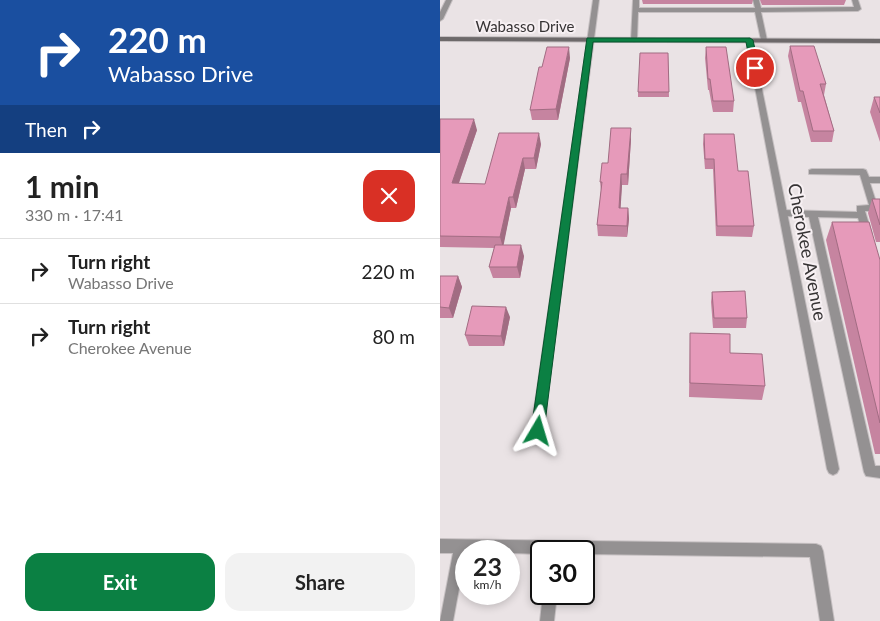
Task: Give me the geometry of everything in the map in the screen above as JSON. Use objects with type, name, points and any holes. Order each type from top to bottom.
[{"type":"street","points":[[440,19],[449,0]]},
{"type":"street","points":[[538,431],[596,0]]},
{"type":"street","points":[[634,40],[636,0]]},
{"type":"street","points":[[756,0],[764,40]]},
{"type":"street","points":[[636,10],[858,10],[855,0]]},
{"type":"street","name":"Wabasso Drive","points":[[440,39],[880,41]]},
{"type":"street","name":"Cherokee Avenue","points":[[750,40],[833,469]]},
{"type":"street","points":[[812,172],[863,172],[877,208],[860,208],[870,242]]},
{"type":"street","points":[[865,180],[880,180]]},
{"type":"street","points":[[783,214],[862,215]]},
{"type":"street","points":[[813,214],[870,472],[880,472]]},
{"type":"street","points":[[440,546],[455,546]]},
{"type":"street","points":[[595,550],[816,551],[826,621]]},
{"type":"street","points":[[446,621],[455,576]]},
{"type":"street","points":[[547,621],[549,605]]},
{"type":"building","points":[[790,46],[814,46],[826,84],[820,84],[834,131],[813,131],[803,91],[800,91]]},
{"type":"building","points":[[547,47],[569,47],[556,109],[530,110],[539,67],[542,67]]},
{"type":"building","points":[[706,47],[726,47],[734,101],[713,101],[710,79],[708,79]]},
{"type":"building","points":[[640,53],[668,53],[669,92],[638,92]]},
{"type":"building","points":[[874,97],[880,97],[880,113]]},
{"type":"building","points":[[440,119],[474,119],[452,183],[485,184],[499,133],[539,133],[534,158],[523,158],[513,197],[509,197],[500,237],[440,236]]},
{"type":"building","points":[[611,128],[631,128],[627,174],[621,174],[619,208],[628,208],[627,226],[597,225],[602,182],[600,182],[602,163],[608,163]]},
{"type":"building","points":[[704,134],[734,134],[738,171],[748,171],[754,226],[717,226],[714,159],[705,159]]},
{"type":"building","points":[[872,199],[880,199],[880,225]]},
{"type":"building","points":[[832,222],[869,222],[880,260],[880,423]]},
{"type":"building","points":[[495,245],[521,245],[517,267],[489,267]]},
{"type":"building","points":[[440,276],[458,276],[449,308],[440,307]]},
{"type":"building","points":[[745,291],[747,318],[714,318],[712,292]]},
{"type":"building","points":[[472,306],[506,307],[501,336],[465,335]]},
{"type":"building","points":[[690,333],[730,334],[730,353],[762,354],[765,386],[690,383]]},
{"type":"route","points":[[538,431],[590,40],[750,40],[755,68]]}]
